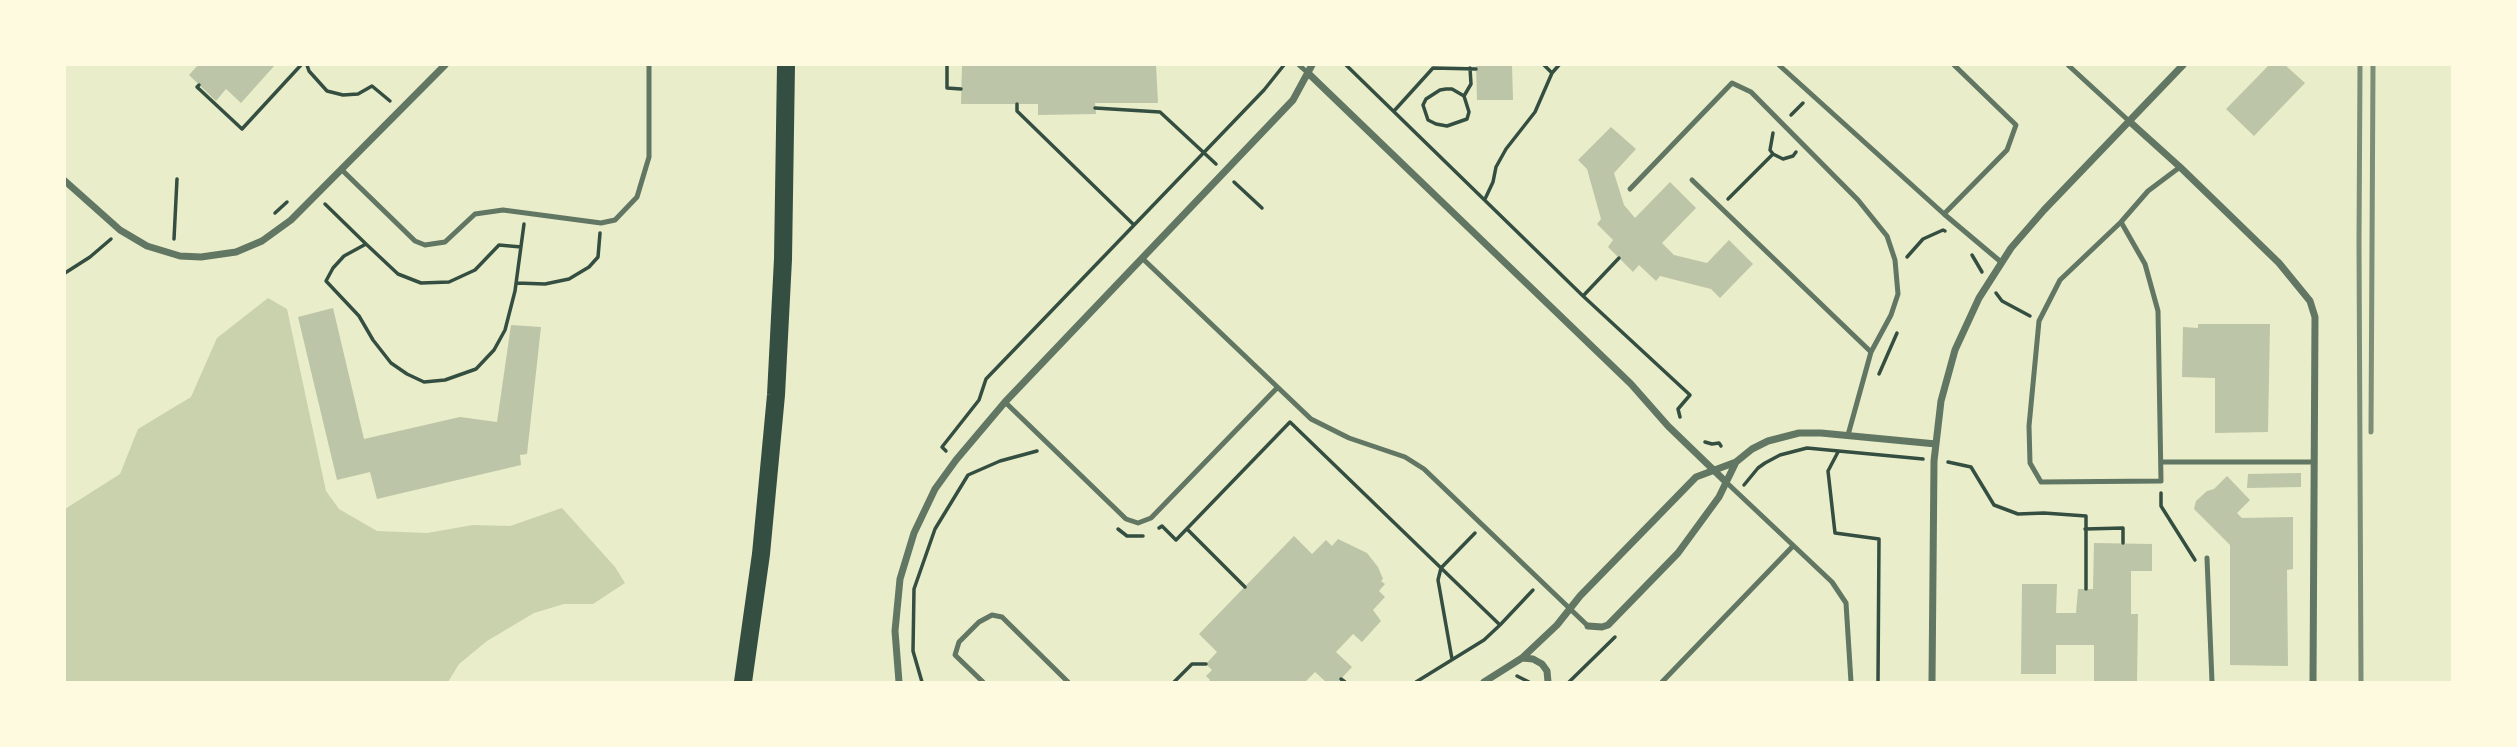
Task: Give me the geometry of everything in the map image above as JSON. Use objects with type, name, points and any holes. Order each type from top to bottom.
[{"type":"main road","points":[[743,682],[761,554],[776,395],[783,259],[786,65]]},
{"type":"street","points":[[65,181],[120,230],[147,246],[163,252],[201,257],[222,255],[262,241],[291,220],[317,197],[445,65]]},
{"type":"street","points":[[899,682],[895,631],[899,589],[914,533],[930,498],[948,470],[1005,402],[1293,100],[1312,65]]},
{"type":"street","points":[[1932,682],[1936,444],[1941,401],[1955,350],[1979,298],[2001,262],[2033,222],[2183,65]]},
{"type":"street","points":[[1308,73],[1631,384],[1668,426],[1726,482]]},
{"type":"street","points":[[2129,121],[2279,263],[2310,301],[2315,317],[2313,682]]},
{"type":"street","points":[[1484,682],[1522,658],[1696,477],[1736,462],[1758,446],[1788,435],[1810,432],[1936,444]]},
{"type":"street","points":[[1588,626],[1602,627],[1613,620],[1688,541],[1719,497],[1736,462]]},
{"type":"street","points":[[1522,658],[1534,659],[1542,664],[1547,671],[1548,682]]},
{"type":"lane","points":[[342,170],[415,241],[425,245],[445,242],[475,214],[503,210],[601,223],[615,220],[638,197],[649,157],[649,65]]},
{"type":"lane","points":[[1299,65],[1308,73]]},
{"type":"lane","points":[[1779,65],[2001,262]]},
{"type":"lane","points":[[1944,214],[2007,150],[2016,125],[1954,65]]},
{"type":"lane","points":[[2068,65],[2129,121]]},
{"type":"lane","points":[[1630,189],[1732,83],[1751,92],[1858,200],[1887,236],[1895,260],[1898,294],[1891,315],[1871,352],[1847,435]]},
{"type":"lane","points":[[2121,222],[2145,264],[2158,311],[2161,481],[2041,481],[2030,463],[2029,426],[2039,321],[2060,280],[2121,222],[2148,191],[2180,167]]},
{"type":"lane","points":[[1692,180],[1871,352]]},
{"type":"lane","points":[[1142,258],[1299,410],[1322,426],[1349,439],[1415,462],[1588,626]]},
{"type":"lane","points":[[1005,402],[1126,519],[1138,523],[1151,519],[1277,388]]},
{"type":"lane","points":[[2161,462],[2314,462]]},
{"type":"lane","points":[[1726,482],[1832,582],[1846,603],[1851,682]]},
{"type":"lane","points":[[1662,682],[1793,546]]},
{"type":"lane","points":[[2207,558],[2212,682]]},
{"type":"lane","points":[[983,682],[955,655],[959,642],[979,622],[992,615],[1002,617],[1068,682]]},
{"type":"path","points":[[199,85],[197,87],[242,129],[301,65]]},
{"type":"path","points":[[307,65],[327,91],[343,95],[358,94],[372,86],[390,100]]},
{"type":"path","points":[[947,65],[947,88],[961,89]]},
{"type":"path","points":[[948,453],[942,447],[979,400],[986,379],[1204,152],[1282,67],[1277,65]]},
{"type":"path","points":[[1346,65],[1583,296],[1689,395],[1677,411],[1687,424]]},
{"type":"path","points":[[1544,65],[1552,73]]},
{"type":"path","points":[[1485,199],[1496,167],[1506,149],[1535,112],[1552,73],[1559,65]]},
{"type":"path","points":[[1394,111],[1433,68],[1473,68],[1471,84],[1464,96],[1469,112],[1467,119],[1447,126],[1428,120],[1423,106],[1433,93],[1452,89],[1464,96]]},
{"type":"path","points":[[1804,145],[1793,156],[1783,159],[1770,150],[1772,135],[1811,94]]},
{"type":"path","points":[[1017,104],[1017,111],[1134,225]]},
{"type":"path","points":[[1095,108],[1160,112],[1262,208]]},
{"type":"path","points":[[1720,207],[1773,154]]},
{"type":"path","points":[[174,239],[177,179]]},
{"type":"path","points":[[269,218],[305,186],[398,274],[421,283],[449,282],[475,270],[499,245],[521,247]]},
{"type":"path","points":[[366,244],[344,256],[326,281],[359,316],[391,363],[424,382],[445,380],[476,369],[494,350],[505,330],[517,282],[525,213]]},
{"type":"path","points":[[517,282],[545,284],[569,279],[589,267],[598,257],[601,223]]},
{"type":"path","points":[[65,273],[90,257],[120,230]]},
{"type":"path","points":[[1907,269],[1907,256],[1923,239],[1943,230],[1953,238]]},
{"type":"path","points":[[166,237],[184,244]]},
{"type":"path","points":[[1968,251],[1981,271]]},
{"type":"path","points":[[1583,296],[1619,258]]},
{"type":"path","points":[[1996,293],[2001,301],[2039,321]]},
{"type":"path","points":[[1874,385],[1898,328]]},
{"type":"path","points":[[1111,523],[1132,537],[1143,536],[1162,526],[1176,540],[1290,422],[1500,625]]},
{"type":"path","points":[[1703,440],[1712,444],[1719,443],[1721,446]]},
{"type":"path","points":[[1738,493],[1758,468],[1780,455],[1807,448],[1900,457]]},
{"type":"path","points":[[922,682],[913,651],[914,589],[927,548],[945,511],[972,472],[1036,450],[1045,459]]},
{"type":"path","points":[[1839,451],[1828,471],[1835,533],[1879,539],[1878,682]]},
{"type":"path","points":[[1945,462],[1971,467],[1994,505],[2018,514],[2085,516],[2085,589]]},
{"type":"path","points":[[2161,481],[2161,506],[2199,565],[2207,565]]},
{"type":"path","points":[[1452,659],[1438,580],[1441,568],[1483,525]]},
{"type":"path","points":[[2085,529],[2123,528],[2123,543]]},
{"type":"path","points":[[1187,529],[1245,587]]},
{"type":"path","points":[[1416,682],[1485,640],[1541,581]]},
{"type":"path","points":[[1569,682],[1615,637]]},
{"type":"path","points":[[1174,682],[1192,664],[1206,664]]},
{"type":"path","points":[[1513,677],[1520,676],[1529,682]]},
{"type":"green space","points":[[268,298],[287,309],[326,491],[339,509],[377,531],[427,533],[473,525],[510,526],[562,508],[615,567],[625,583],[593,604],[564,604],[534,613],[487,641],[459,664],[448,682],[65,682],[65,509],[120,474],[138,429],[191,397],[217,338]]},
{"type":"building","points":[[198,65],[275,65],[241,103],[226,89],[216,101],[189,75]]},
{"type":"building","points":[[962,65],[1156,65],[1158,103],[1095,103],[1096,114],[1038,115],[1038,104],[961,104]]},
{"type":"building","points":[[1476,65],[1512,65],[1513,100],[1477,100]]},
{"type":"building","points":[[2269,65],[2285,65],[2305,83],[2254,136],[2226,109]]},
{"type":"building","points":[[1611,127],[1636,149],[1614,173],[1624,205],[1635,218],[1670,182],[1696,208],[1662,243],[1674,255],[1707,263],[1729,240],[1753,264],[1720,298],[1711,289],[1660,276],[1656,281],[1639,265],[1633,272],[1608,247],[1613,240],[1597,224],[1601,219],[1587,169],[1578,160]]},
{"type":"building","points":[[333,308],[364,439],[460,417],[497,422],[511,325],[541,327],[527,454],[520,455],[521,465],[377,499],[370,472],[337,480],[298,317]]},
{"type":"building","points":[[2198,324],[2270,324],[2268,432],[2215,433],[2215,378],[2182,377],[2183,327],[2198,328]]},
{"type":"building","points":[[2301,473],[2301,487],[2247,488],[2248,474]]},
{"type":"building","points":[[2227,476],[2250,500],[2237,513],[2242,518],[2293,517],[2293,569],[2287,570],[2288,666],[2230,665],[2230,545],[2194,509],[2196,501]]},
{"type":"building","points":[[1294,536],[1312,554],[1326,540],[1332,546],[1338,539],[1367,553],[1378,567],[1383,579],[1381,581],[1385,584],[1379,591],[1385,597],[1373,610],[1381,621],[1362,642],[1353,634],[1336,652],[1352,667],[1338,682],[1326,682],[1315,672],[1305,682],[1208,682],[1210,680],[1206,676],[1212,670],[1206,664],[1217,652],[1199,634]]},
{"type":"building","points":[[2094,543],[2152,544],[2152,571],[2131,571],[2131,614],[2138,614],[2137,682],[2094,682],[2094,645],[2056,645],[2056,674],[2021,674],[2022,584],[2057,584],[2056,613],[2076,613],[2078,589],[2093,589]]},
{"type":"railway","points":[[2360,65],[2361,682]]},
{"type":"railway","points":[[2371,432],[2373,65]]}]
